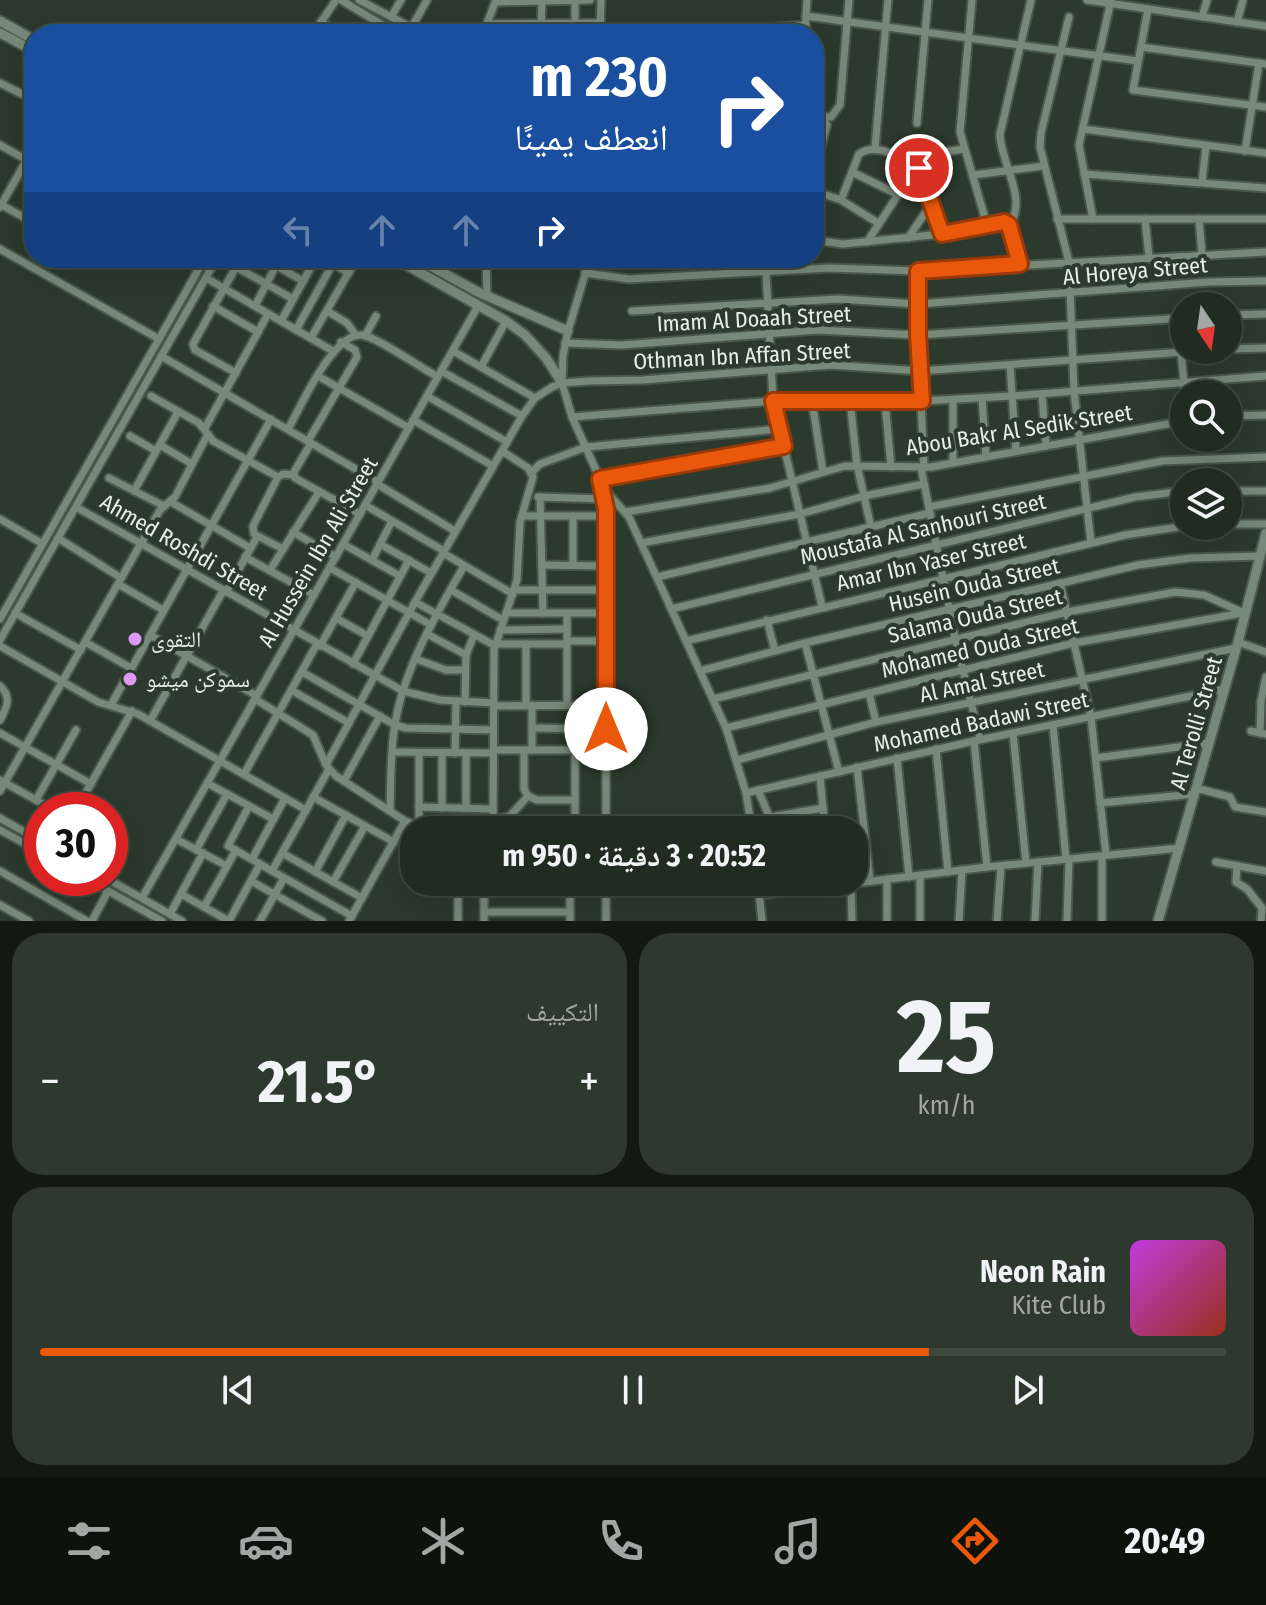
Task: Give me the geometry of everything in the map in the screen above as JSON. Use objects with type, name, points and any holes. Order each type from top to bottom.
[{"type":"street","points":[[324,24],[321,22],[338,0],[377,24]]},
{"type":"street","points":[[359,0],[373,3],[400,24]]},
{"type":"street","points":[[391,17],[401,0]]},
{"type":"street","points":[[414,24],[427,0]]},
{"type":"street","points":[[575,0],[575,24]]},
{"type":"street","points":[[590,0],[496,1],[487,24],[600,23],[601,0]]},
{"type":"street","points":[[806,24],[807,0]]},
{"type":"street","points":[[824,118],[837,112],[840,105],[849,0]]},
{"type":"street","points":[[875,148],[888,0]]},
{"type":"street","points":[[917,123],[928,0]]},
{"type":"street","points":[[972,0],[960,123],[964,149],[987,225]]},
{"type":"street","points":[[1020,264],[1009,225],[1017,210],[1000,134],[1031,0]]},
{"type":"street","points":[[1087,0],[1266,26]]},
{"type":"street","points":[[1202,17],[1207,0]]},
{"type":"street","points":[[1237,22],[1243,0]]},
{"type":"street","points":[[541,24],[542,1]]},
{"type":"street","points":[[1093,219],[1079,149],[1111,2]]},
{"type":"street","points":[[1148,9],[1133,90],[1266,107]]},
{"type":"street","points":[[1069,17],[1040,147],[1069,262],[1074,391],[1091,543]]},
{"type":"street","points":[[771,24],[806,20],[847,21],[1138,61]]},
{"type":"street","points":[[0,21],[24,34]]},
{"type":"street","points":[[0,33],[24,46]]},
{"type":"street","points":[[1141,47],[1262,64],[1245,151]]},
{"type":"street","points":[[0,83],[24,95]]},
{"type":"street","points":[[1083,129],[1266,153]]},
{"type":"street","points":[[0,145],[24,158]]},
{"type":"street","points":[[1202,182],[1206,146]]},
{"type":"street","points":[[841,200],[859,154],[875,148],[922,171],[942,234]]},
{"type":"street","points":[[867,242],[915,166],[928,155],[964,149]]},
{"type":"street","points":[[24,165],[0,205],[24,218]]},
{"type":"street","points":[[973,175],[1044,166]]},
{"type":"street","points":[[852,172],[897,194]]},
{"type":"street","points":[[1084,174],[1266,188]]},
{"type":"street","points":[[824,194],[841,200],[878,223]]},
{"type":"street","points":[[908,238],[932,203]]},
{"type":"street","points":[[1057,219],[1266,219]]},
{"type":"street","points":[[1145,219],[1149,257]]},
{"type":"street","points":[[1199,219],[1202,254]]},
{"type":"street","points":[[824,241],[867,242],[942,234],[1004,222],[1009,225]]},
{"type":"street","points":[[0,249],[24,263]]},
{"type":"street","points":[[585,273],[629,279],[829,268],[918,271],[1266,252]]},
{"type":"street","points":[[34,268],[159,339]]},
{"type":"street","points":[[0,619],[199,268]]},
{"type":"street","points":[[0,640],[212,268]]},
{"type":"street","points":[[235,268],[193,341],[193,347],[236,373]]},
{"type":"street","points":[[238,268],[293,299]]},
{"type":"street","points":[[255,306],[275,268]]},
{"type":"street","points":[[286,268],[303,281]]},
{"type":"street","points":[[281,321],[310,268]]},
{"type":"street","points":[[296,330],[331,268]]},
{"type":"street","points":[[343,268],[349,273]]},
{"type":"street","points":[[311,338],[352,268]]},
{"type":"street","points":[[411,268],[506,321],[535,344],[562,383],[572,417],[600,479],[606,499],[606,816]]},
{"type":"street","points":[[434,268],[486,296],[568,331]]},
{"type":"street","points":[[479,307],[486,296],[486,268]]},
{"type":"street","points":[[562,383],[565,343],[587,268]]},
{"type":"street","points":[[918,271],[922,468],[955,638],[971,702],[987,867]]},
{"type":"street","points":[[766,272],[773,401],[822,606]]},
{"type":"street","points":[[206,278],[333,351]]},
{"type":"street","name":"Al Horeya Street","points":[[632,311],[838,299],[918,304],[1209,282],[1266,281]]},
{"type":"street","points":[[479,307],[486,296]]},
{"type":"street","points":[[213,306],[258,332]]},
{"type":"street","name":"Al Hussein Ibn Ali Street","points":[[142,898],[479,307]]},
{"type":"street","points":[[327,311],[347,323],[360,336],[522,416]]},
{"type":"street","points":[[0,791],[2,782],[26,746],[141,544],[192,464],[225,393],[268,314]]},
{"type":"street","points":[[1242,315],[1266,314]]},
{"type":"street","points":[[288,429],[333,351],[341,342],[360,336],[376,316]]},
{"type":"street","name":"Imam Al Doaah Street","points":[[565,343],[612,345],[840,330],[918,335],[1170,319]]},
{"type":"street","points":[[481,367],[506,321]]},
{"type":"street","points":[[293,475],[357,357],[355,350],[341,342]]},
{"type":"street","points":[[1242,349],[1266,348]]},
{"type":"street","points":[[453,351],[535,398]]},
{"type":"street","name":"Othman Ibn Affan Street","points":[[562,383],[643,380],[830,365],[920,371],[1170,353]]},
{"type":"street","points":[[161,356],[455,531]]},
{"type":"street","points":[[1010,365],[1016,451]]},
{"type":"street","points":[[318,376],[493,466]]},
{"type":"street","points":[[1219,380],[1266,376]]},
{"type":"street","points":[[272,871],[409,612],[522,416],[535,398],[562,383]]},
{"type":"street","points":[[572,417],[773,401],[953,400],[1170,384]]},
{"type":"street","points":[[1042,394],[1046,446]]},
{"type":"street","points":[[151,396],[207,431],[213,441],[278,477]]},
{"type":"street","points":[[427,396],[507,442]]},
{"type":"street","points":[[982,398],[986,457]]},
{"type":"street","points":[[953,400],[953,463]]},
{"type":"street","points":[[812,401],[823,472]]},
{"type":"street","points":[[850,401],[857,465],[871,527]]},
{"type":"street","points":[[885,402],[891,467]]},
{"type":"street","points":[[134,491],[178,412]]},
{"type":"street","points":[[1242,416],[1266,415]]},
{"type":"street","points":[[111,705],[271,419]]},
{"type":"street","name":"Abou Bakr Al Sedik Street","points":[[625,512],[748,492],[857,465],[922,468],[1170,424]]},
{"type":"street","points":[[532,472],[540,464],[586,447],[779,429]]},
{"type":"street","points":[[130,436],[192,464]]},
{"type":"street","points":[[600,479],[784,446]]},
{"type":"street","points":[[493,816],[495,644],[519,570],[522,516],[533,482],[532,472],[502,451]]},
{"type":"street","points":[[657,577],[1084,475],[1162,461],[1266,457]]},
{"type":"street","points":[[283,549],[257,537],[253,526],[278,477],[283,474],[293,475],[360,514]]},
{"type":"street","points":[[109,478],[211,525],[250,548]]},
{"type":"street","points":[[641,543],[800,514],[864,496],[924,484]]},
{"type":"street","points":[[603,489],[625,512],[713,699],[737,760],[750,816]]},
{"type":"street","points":[[1242,491],[1266,491]]},
{"type":"street","points":[[270,570],[319,492]]},
{"type":"street","name":"Moustafa Al Sanhouri Street","points":[[671,609],[1135,497],[1170,493]]},
{"type":"street","points":[[528,496],[606,499]]},
{"type":"street","points":[[540,497],[543,613]]},
{"type":"street","points":[[365,505],[464,566],[513,592],[606,590]]},
{"type":"street","name":"Ahmed Roshdi Street","points":[[76,507],[403,691],[424,698],[460,702],[606,705]]},
{"type":"street","points":[[522,516],[606,516]]},
{"type":"street","points":[[573,516],[573,565]]},
{"type":"street","points":[[0,519],[43,544]]},
{"type":"street","points":[[372,560],[392,521]]},
{"type":"street","points":[[1242,524],[1266,524]]},
{"type":"street","name":"Amar Ibn Yaser Street","points":[[686,641],[1091,543],[1170,528]]},
{"type":"street","points":[[293,532],[336,557]]},
{"type":"street","name":"Al Terolli Street","points":[[1158,921],[1266,533]]},
{"type":"street","points":[[150,721],[257,537]]},
{"type":"street","points":[[58,538],[163,610]]},
{"type":"street","points":[[343,544],[400,576]]},
{"type":"street","points":[[380,544],[431,573]]},
{"type":"street","name":"Husein Ouda Street","points":[[700,671],[1060,583],[1164,561],[1263,551]]},
{"type":"street","points":[[245,557],[314,595]]},
{"type":"street","points":[[353,664],[409,560]]},
{"type":"street","points":[[542,565],[606,566]]},
{"type":"street","points":[[390,811],[395,725],[403,691],[431,625],[464,566]]},
{"type":"street","points":[[330,568],[431,625]]},
{"type":"street","points":[[244,774],[356,582]]},
{"type":"street","points":[[1060,583],[1091,717],[1104,856],[1102,921]]},
{"type":"street","points":[[451,590],[504,617],[543,613],[606,613]]},
{"type":"street","name":"Salama Ouda Street","points":[[713,699],[1067,612],[1185,591],[1204,595],[1244,613]]},
{"type":"street","points":[[415,602],[495,644],[606,641]]},
{"type":"street","points":[[15,613],[131,668]]},
{"type":"street","points":[[567,613],[567,705]]},
{"type":"street","name":"Mohamed Ouda Street","points":[[726,728],[1074,643],[1244,613]]},
{"type":"street","points":[[336,618],[368,636]]},
{"type":"street","points":[[767,620],[775,651]]},
{"type":"street","points":[[500,630],[567,629]]},
{"type":"street","points":[[427,634],[466,655]]},
{"type":"street","points":[[150,635],[313,735],[327,767],[400,818]]},
{"type":"street","points":[[455,753],[455,730],[466,655],[474,635]]},
{"type":"street","points":[[805,643],[839,772]]},
{"type":"street","points":[[526,644],[532,728],[524,789],[528,796],[537,800],[575,800]]},
{"type":"street","points":[[1237,645],[1266,652]]},
{"type":"street","name":"Al Amal Street","points":[[737,760],[876,722],[1237,645]]},
{"type":"street","points":[[0,646],[98,702],[132,711],[306,810]]},
{"type":"street","points":[[416,659],[446,670],[465,670]]},
{"type":"street","points":[[302,672],[395,725],[418,730],[493,730]]},
{"type":"street","points":[[1259,733],[1266,677]]},
{"type":"street","points":[[0,686],[7,694],[8,701],[0,720]]},
{"type":"street","name":"Mohamed Badawi Street","points":[[746,793],[977,740],[1224,689]]},
{"type":"street","points":[[291,690],[349,723]]},
{"type":"street","points":[[869,693],[876,722]]},
{"type":"street","points":[[86,792],[132,711]]},
{"type":"street","points":[[344,781],[380,716]]},
{"type":"street","points":[[1053,725],[1067,859],[1067,921]]},
{"type":"street","points":[[532,728],[606,729]]},
{"type":"street","points":[[40,792],[76,730]]},
{"type":"street","points":[[0,733],[91,784]]},
{"type":"street","points":[[1013,733],[1026,863]]},
{"type":"street","points":[[1096,758],[1208,743]]},
{"type":"street","points":[[936,749],[948,872]]},
{"type":"street","points":[[575,750],[575,816]]},
{"type":"street","points":[[393,752],[606,750]]},
{"type":"street","points":[[419,753],[419,816]]},
{"type":"street","points":[[442,753],[442,808]]},
{"type":"street","points":[[466,753],[466,808]]},
{"type":"street","points":[[897,758],[909,877]]},
{"type":"street","points":[[857,767],[870,881],[1180,848]]},
{"type":"street","points":[[820,776],[824,816]]},
{"type":"street","points":[[2,782],[24,794]]},
{"type":"street","points":[[207,783],[273,819]]},
{"type":"street","points":[[758,790],[771,816]]},
{"type":"street","points":[[1100,803],[1195,791],[1230,797],[1235,807],[1266,812]]},
{"type":"street","points":[[170,914],[227,794]]},
{"type":"street","points":[[510,816],[528,796]]},
{"type":"street","points":[[313,797],[394,842]]},
{"type":"street","points":[[252,859],[285,798]]},
{"type":"street","points":[[249,806],[228,846],[350,918],[400,831]]},
{"type":"street","points":[[419,807],[493,809]]},
{"type":"street","points":[[777,816],[823,808]]},
{"type":"street","points":[[315,872],[346,815]]},
{"type":"street","points":[[0,818],[24,832]]},
{"type":"street","points":[[333,882],[365,826]]},
{"type":"street","points":[[0,830],[24,843]]},
{"type":"street","points":[[176,839],[227,866]]},
{"type":"street","points":[[204,907],[236,850]]},
{"type":"street","points":[[282,853],[362,898]]},
{"type":"street","points":[[1035,921],[1038,862]]},
{"type":"street","points":[[1216,862],[1266,871]]},
{"type":"street","points":[[181,894],[229,921],[260,864]]},
{"type":"street","points":[[997,921],[1001,866]]},
{"type":"street","points":[[1237,866],[1236,882],[1262,902],[1261,921]]},
{"type":"street","points":[[959,921],[962,870]]},
{"type":"street","points":[[0,871],[89,921],[105,896]]},
{"type":"street","points":[[920,875],[920,921]]},
{"type":"street","points":[[260,921],[284,878]]},
{"type":"street","points":[[887,879],[887,921]]},
{"type":"street","points":[[251,881],[316,920]]},
{"type":"street","points":[[128,890],[182,921]]},
{"type":"street","points":[[117,896],[162,921]]},
{"type":"street","points":[[458,896],[458,921]]},
{"type":"street","points":[[484,896],[484,917],[570,917],[570,896]]},
{"type":"street","points":[[606,896],[606,921]]},
{"type":"street","points":[[759,896],[762,921]]},
{"type":"street","points":[[851,896],[852,921]]},
{"type":"street","points":[[0,905],[29,921]]},
{"type":"place","name":"التقوى","points":[[135,639]]},
{"type":"place","name":"سموكن ميشو","points":[[130,679]]},
{"type":"route","points":[[606,729],[606,499],[600,479],[784,446],[773,401],[922,401],[918,271],[1020,264],[1007,223],[942,234],[919,168]]}]
